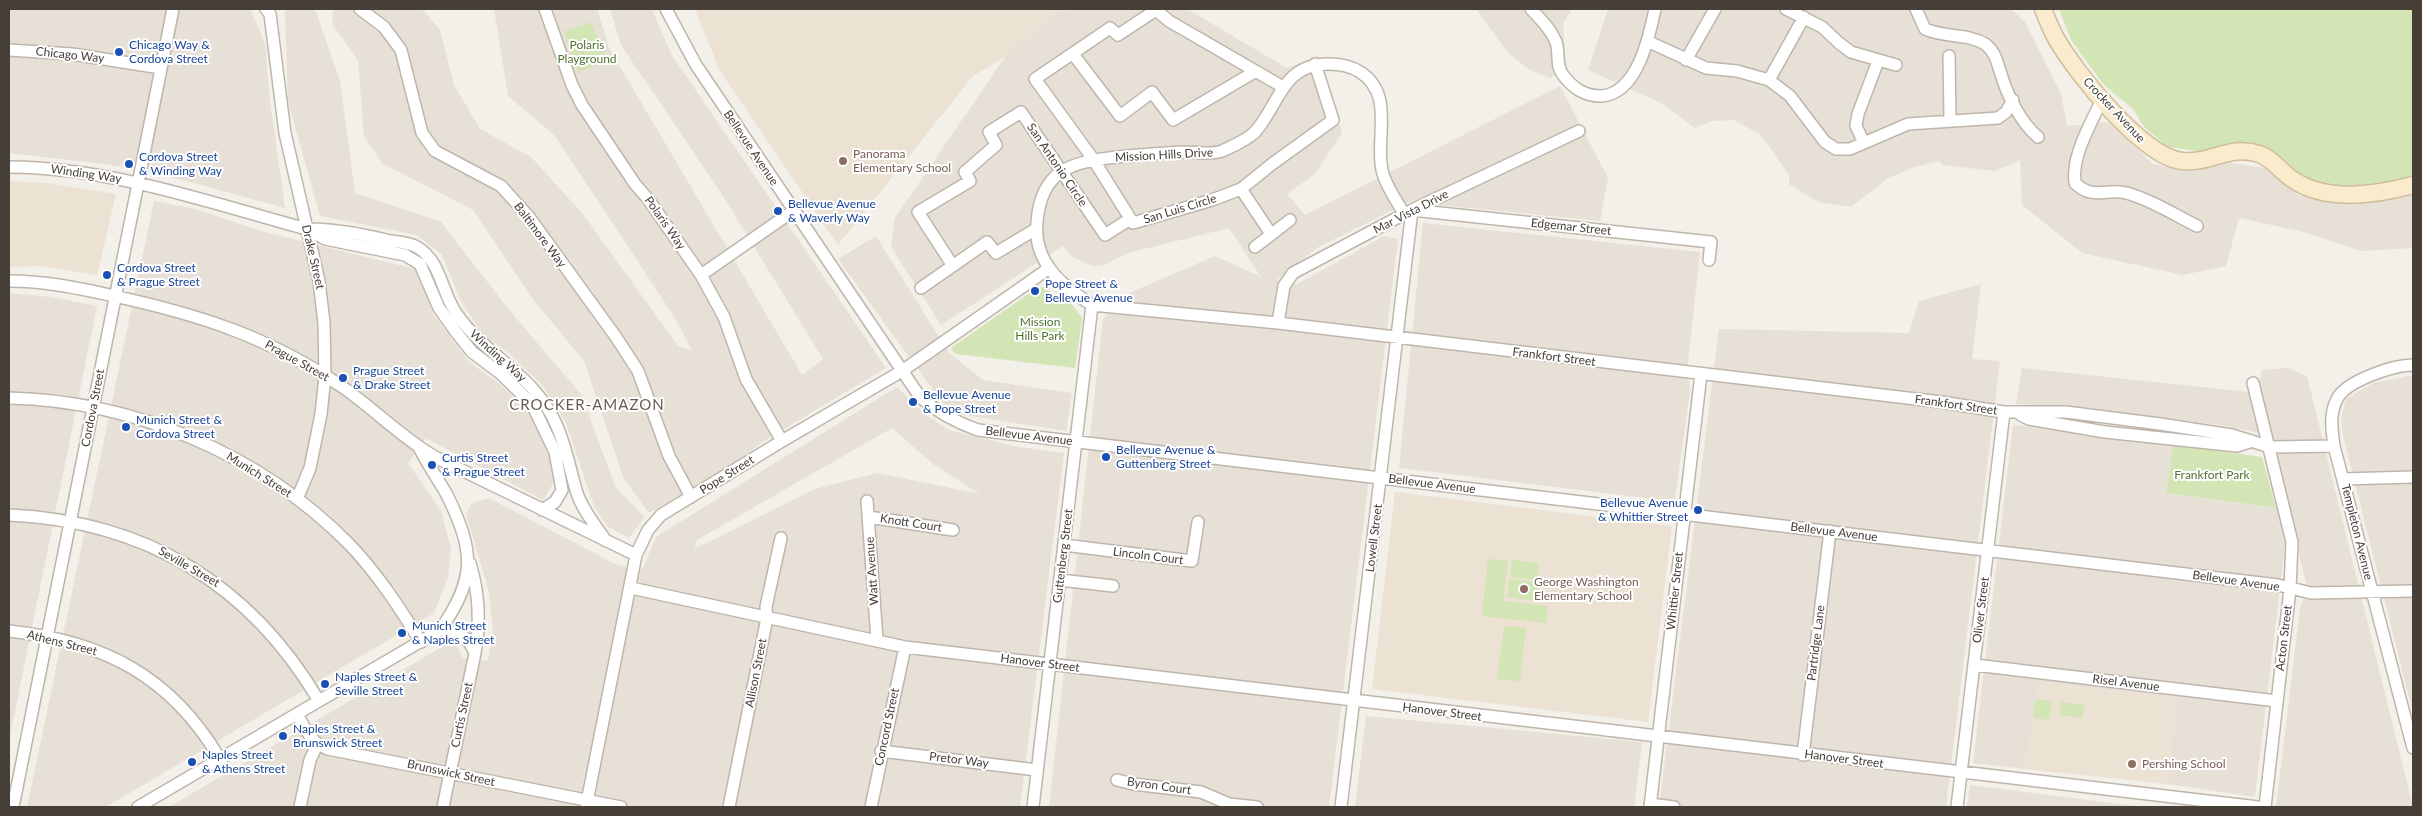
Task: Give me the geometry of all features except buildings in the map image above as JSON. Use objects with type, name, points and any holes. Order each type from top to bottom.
[{"type":"street","name":"Cordova Street","points":[[13,807],[173,9]]},
{"type":"street","name":"Baltimore Way","points":[[360,9],[384,27],[401,50],[422,133],[435,151],[501,186],[529,218],[616,337],[638,371],[668,456],[691,497]]},
{"type":"street","name":"Polaris Way","points":[[545,9],[572,85],[582,105],[635,184],[648,199],[701,275],[724,317],[746,379],[782,440]]},
{"type":"street","name":"Bellevue Avenue","points":[[666,9],[696,64],[793,211],[920,397],[936,412],[955,422],[978,430],[1988,550],[2290,588],[2311,593],[2413,592]]},
{"type":"street","points":[[1531,9],[1552,34],[1558,50],[1558,68],[1581,92],[1587,95],[1611,94],[1625,86],[1632,77],[1647,40],[1655,9]]},
{"type":"street","points":[[1686,60],[1715,9]]},
{"type":"street","points":[[1786,9],[1822,27],[1848,50],[1896,65]]},
{"type":"street","points":[[1916,9],[1926,29],[1933,33],[1972,38],[1987,46],[1998,61],[2000,74],[2013,100],[2030,130],[2038,137]]},
{"type":"street","name":"Crocker Avenue","points":[[2043,9],[2057,40],[2102,99],[2149,148],[2174,161],[2193,163],[2230,151],[2246,149],[2264,155],[2291,179],[2320,192],[2338,194],[2387,192],[2413,185]]},
{"type":"street","points":[[1256,71],[1173,120],[1152,92],[1120,116],[1073,54],[1110,28],[1118,35],[1156,10],[1169,21],[1256,71],[1283,87]]},
{"type":"street","name":"Drake Street","points":[[270,11],[286,139],[322,301],[324,376],[321,414],[310,468],[297,499]]},
{"type":"street","points":[[1769,80],[1804,17]]},
{"type":"street","points":[[1647,40],[1706,68],[1737,71],[1769,80],[1790,96],[1830,147],[1842,150],[1864,143],[1908,124],[1950,119],[1998,118],[2006,112],[2013,100]]},
{"type":"street","name":"Chicago Way","points":[[9,50],[72,54],[161,68]]},
{"type":"street","name":"San Luis Circle","points":[[1073,54],[1035,79],[1093,160],[1132,223],[1212,200],[1241,189],[1333,120],[1315,64]]},
{"type":"street","points":[[1949,56],[1950,119]]},
{"type":"street","points":[[1864,143],[1856,126],[1858,114],[1878,60]]},
{"type":"street","points":[[1315,64],[1339,64],[1361,72],[1378,92],[1383,113],[1379,141],[1382,172],[1408,212]]},
{"type":"street","name":"Mission Hills Drive","points":[[1092,305],[1066,288],[1048,268],[1039,248],[1036,229],[1038,209],[1044,190],[1061,170],[1074,163],[1093,160],[1156,153],[1221,152],[1254,132],[1283,87],[1298,72],[1315,64]]},
{"type":"street","points":[[2102,99],[2076,161],[2074,173],[2076,183],[2087,193],[2115,191],[2130,194],[2197,226]]},
{"type":"street","name":"San Antonio Circle","points":[[953,266],[918,212],[970,181],[966,172],[996,145],[989,132],[1021,112],[1105,235],[1130,219]]},
{"type":"street","name":"Mar Vista Drive","points":[[1278,324],[1284,286],[1293,273],[1408,212],[1579,131]]},
{"type":"street","name":"Winding Way","points":[[9,167],[81,172],[138,181],[200,197],[307,229],[325,239],[405,254],[420,264],[439,308],[472,352],[500,373],[532,404],[555,452],[562,490],[555,502],[542,510]]},
{"type":"street","points":[[1241,189],[1271,234]]},
{"type":"street","points":[[701,275],[793,211]]},
{"type":"street","name":"Edgemar Street","points":[[1408,212],[1711,242],[1709,260]]},
{"type":"street","name":"Lowell Street","points":[[1341,807],[1397,338],[1408,212]]},
{"type":"street","points":[[1255,246],[1290,220]]},
{"type":"street","name":"Winding Way","points":[[307,229],[330,229],[415,246],[429,256],[438,269],[443,290],[456,313],[475,336],[519,373],[542,397],[556,424],[577,494],[607,542]]},
{"type":"street","points":[[922,288],[987,242],[996,253],[1036,229]]},
{"type":"street","name":"Pope Street","points":[[587,804],[636,555],[648,530],[661,515],[782,440],[902,371],[1048,268]]},
{"type":"street","name":"Prague Street","points":[[9,281],[65,286],[162,306],[216,322],[272,346],[324,376],[364,404],[420,449],[636,555]]},
{"type":"street","name":"Frankfort Street","points":[[1092,305],[1278,324],[1941,402],[2010,412],[2029,419],[2105,432],[2237,446],[2252,441],[2270,447],[2334,446]]},
{"type":"street","name":"Guttenberg Street","points":[[1033,807],[1092,305]]},
{"type":"street","name":"Templeton Avenue","points":[[2413,365],[2379,372],[2357,381],[2337,399],[2332,420],[2334,446],[2372,592],[2409,711],[2413,748]]},
{"type":"street","name":"Whittier Street","points":[[1650,805],[1701,374]]},
{"type":"street","name":"Acton Street","points":[[2254,383],[2292,542],[2290,588],[2265,807]]},
{"type":"street","name":"Munich Street","points":[[9,398],[92,408],[136,419],[200,441],[258,471],[297,499],[332,528],[364,562],[392,598],[421,642]]},
{"type":"street","name":"Oliver Street","points":[[1957,807],[1988,550],[2010,412]]},
{"type":"street","name":"Curtis Street","points":[[420,449],[428,467],[446,494],[466,541],[479,610],[479,633],[443,807]]},
{"type":"street","points":[[2343,479],[2413,477]]},
{"type":"street","name":"Watt Avenue","points":[[867,501],[877,640]]},
{"type":"street","name":"Seville Street","points":[[9,515],[70,522],[107,530],[143,542],[181,560],[216,582],[247,608],[276,639],[319,701]]},
{"type":"street","name":"Knott Court","points":[[869,517],[953,530]]},
{"type":"street","name":"Lincoln Court","points":[[1064,545],[1192,561],[1198,522]]},
{"type":"street","name":"Partridge Lane","points":[[1803,755],[1830,531]]},
{"type":"street","name":"Allison Street","points":[[729,807],[767,618],[766,607],[781,538]]},
{"type":"street","name":"Curtis Street","points":[[440,630],[458,600],[465,582],[469,561]]},
{"type":"street","points":[[1060,580],[1113,586]]},
{"type":"street","name":"Hanover Street","points":[[631,588],[905,646],[1354,701],[1658,735],[1803,755],[2258,807]]},
{"type":"street","points":[[138,807],[440,630],[456,631],[463,635],[470,641],[475,652]]},
{"type":"street","name":"Athens Street","points":[[9,631],[47,638],[100,652],[119,660],[154,681],[185,709],[220,759]]},
{"type":"street","name":"Concord Street","points":[[871,807],[881,751],[905,646]]},
{"type":"street","name":"Risel Avenue","points":[[1975,665],[2277,700]]},
{"type":"street","points":[[297,714],[309,736],[317,745],[310,760],[300,807]]},
{"type":"street","name":"Brunswick Street","points":[[317,745],[450,772],[587,804],[621,807]]},
{"type":"street","name":"Pretor Way","points":[[881,751],[1038,770]]},
{"type":"street","name":"Byron Court","points":[[1118,780],[1133,784],[1201,792],[1229,804],[1257,807]]},
{"type":"street","points":[[1650,805],[1674,807]]},
{"type":"shaded area","points":[[9,9],[250,9],[265,43],[270,101],[285,208],[157,173],[104,164],[9,153]]},
{"type":"shaded area","points":[[287,9],[315,9],[340,81],[355,193],[441,222],[510,311],[581,394],[616,488],[645,517],[629,538],[607,526],[594,506],[566,423],[543,386],[510,354],[483,335],[461,301],[442,255],[417,235],[320,216],[288,101],[285,11]]},
{"type":"shaded area","points":[[334,9],[422,9],[440,30],[454,85],[480,129],[531,157],[582,213],[678,346],[692,351],[675,318],[555,136],[508,96],[494,9],[597,9],[609,48],[802,375],[823,359],[721,193],[621,45],[610,9],[652,9],[671,54],[886,368],[767,439],[730,466],[649,513],[624,479],[584,361],[532,298],[473,210],[382,163],[364,136],[358,60],[332,24]]},
{"type":"shaded area","name":"Panorama Elementary School","points":[[695,9],[1068,9],[1048,18],[1005,57],[973,76],[838,245],[720,71]]},
{"type":"shaded area","points":[[1068,9],[1187,9],[1287,68],[1318,56],[1342,133],[1315,174],[1287,194],[1305,215],[1560,86],[1608,178],[1600,221],[1409,202],[1317,248],[1277,280],[1297,284],[1384,236],[1398,239],[1329,807],[1049,807],[1103,319],[1129,293],[1215,256],[1261,277],[1229,228],[1128,253],[1104,265],[1092,266],[1071,256],[1063,246],[941,325],[891,247],[895,218],[1005,57],[1048,18]]},
{"type":"shaded area","points":[[1476,9],[1572,9],[1563,23],[1566,66],[1550,78],[1530,70],[1509,54]]},
{"type":"shaded area","points":[[1608,9],[2011,9],[2025,22],[2061,94],[2067,126],[2108,122],[2153,164],[2189,171],[2232,163],[2266,168],[2298,195],[2326,201],[2383,201],[2413,195],[2413,248],[2361,251],[2304,232],[2239,218],[2226,266],[2183,275],[2082,253],[2022,205],[2020,160],[1995,171],[1942,165],[1940,161],[1911,168],[1887,179],[1851,207],[1818,202],[1789,184],[1789,175],[1761,135],[1734,120],[1712,121],[1695,128],[1661,103],[1588,70]]},
{"type":"shaded area","points":[[9,181],[46,183],[116,194],[97,275],[41,266],[9,267]]},
{"type":"shaded area","points":[[154,201],[199,210],[264,232],[415,269],[433,314],[469,362],[497,382],[528,411],[548,450],[554,482],[543,500],[426,438],[408,463],[441,511],[451,548],[448,577],[434,613],[106,807],[27,807]]},
{"type":"shaded area","points":[[1423,223],[1700,252],[1688,363],[1690,391],[1675,498],[1671,501],[1399,468]]},
{"type":"shaded area","points":[[876,236],[949,353],[983,380],[1072,393],[1066,431],[965,415],[944,405],[838,259]]},
{"type":"shaded area","points":[[1981,284],[1972,359],[2000,361],[1946,807],[1659,807],[1719,329],[1909,333],[1919,301]]},
{"type":"shaded area","points":[[9,293],[50,297],[97,306],[9,741]]},
{"type":"shaded area","points":[[2022,368],[2249,392],[2260,433],[2221,425],[2058,406],[2016,404]]},
{"type":"shaded area","points":[[2288,368],[2307,376],[2413,807],[2276,807],[2300,609],[2307,587],[2259,384],[2262,370]]},
{"type":"shaded area","points":[[2413,375],[2413,713],[2343,436],[2341,419],[2346,399],[2373,383]]},
{"type":"shaded area","points":[[897,387],[923,413],[949,430],[1018,447],[1064,453],[1020,807],[169,807],[445,645],[456,646],[463,658],[488,661],[493,631],[489,592],[466,514],[472,503],[489,498],[617,565],[642,570],[656,537]],"holes":[[[892,428],[933,464],[980,494],[877,473],[815,489],[694,549],[697,540]]]},
{"type":"shaded area","points":[[2013,425],[2173,445],[2166,493],[2278,509],[2286,537],[2255,797],[2167,784],[2176,698],[2038,682],[2025,769],[1973,763]]},
{"type":"shaded area","name":"George Washington Elementary School","points":[[1395,492],[1672,526],[1648,722],[1372,689]]},
{"type":"shaded area","points":[[2038,682],[2176,698],[2167,784],[2025,769]]},
{"type":"shaded area","points":[[1366,716],[1642,742],[1634,807],[1355,807]]},
{"type":"shaded area","points":[[1970,785],[2143,807],[1967,807]]},
{"type":"green space","points":[[2059,9],[2413,9],[2413,177],[2381,185],[2333,188],[2305,179],[2283,163],[2168,147],[2144,127],[2133,109],[2104,85],[2071,40]]},
{"type":"green space","name":"Polaris Playground","points":[[591,22],[608,60],[578,72],[564,32]]},
{"type":"green space","name":"Mission Hills Park","points":[[1043,287],[1073,306],[1082,318],[1075,368],[956,354],[951,348],[1034,290]]},
{"type":"green space","name":"Frankfort Park","points":[[2173,445],[2262,457],[2276,508],[2166,493]]},
{"type":"green space","points":[[1488,559],[1508,561],[1503,601],[1548,606],[1546,623],[1482,616]]},
{"type":"green space","points":[[1512,560],[1539,563],[1537,580],[1510,577]]},
{"type":"green space","points":[[1509,579],[1539,582],[1536,601],[1507,597]]},
{"type":"green space","points":[[1504,626],[1526,628],[1520,681],[1497,679]]},
{"type":"green space","points":[[2035,699],[2052,701],[2049,720],[2033,718]]},
{"type":"green space","points":[[2061,702],[2084,705],[2083,718],[2059,715]]},
{"type":"place","name":"Chicago Way & Cordova Street","points":[[119,52]]},
{"type":"place","name":"Panorama Elementary School","points":[[843,161]]},
{"type":"place","name":"Cordova Street & Winding Way","points":[[129,164]]},
{"type":"place","name":"Bellevue Avenue & Waverly Way","points":[[778,211]]},
{"type":"place","name":"Cordova Street & Prague Street","points":[[107,275]]},
{"type":"place","name":"Pope Street & Bellevue Avenue","points":[[1035,291]]},
{"type":"place","name":"Prague Street & Drake Street","points":[[343,378]]},
{"type":"place","name":"Bellevue Avenue & Pope Street","points":[[913,402]]},
{"type":"place","name":"Munich Street & Cordova Street","points":[[126,427]]},
{"type":"place","name":"Bellevue Avenue & Guttenberg Street","points":[[1106,457]]},
{"type":"place","name":"Curtis Street & Prague Street","points":[[432,465]]},
{"type":"place","name":"Bellevue Avenue & Whittier Street","points":[[1698,510]]},
{"type":"place","name":"George Washington Elementary School","points":[[1524,589]]},
{"type":"place","name":"Munich Street & Naples Street","points":[[402,633]]},
{"type":"place","name":"Naples Street & Seville Street","points":[[325,684]]},
{"type":"place","name":"Naples Street & Brunswick Street","points":[[283,736]]},
{"type":"place","name":"Naples Street & Athens Street","points":[[192,762]]},
{"type":"place","name":"Pershing School","points":[[2132,764]]},
{"type":"district","name":"CROCKER-AMAZON","points":[[587,405]]}]
